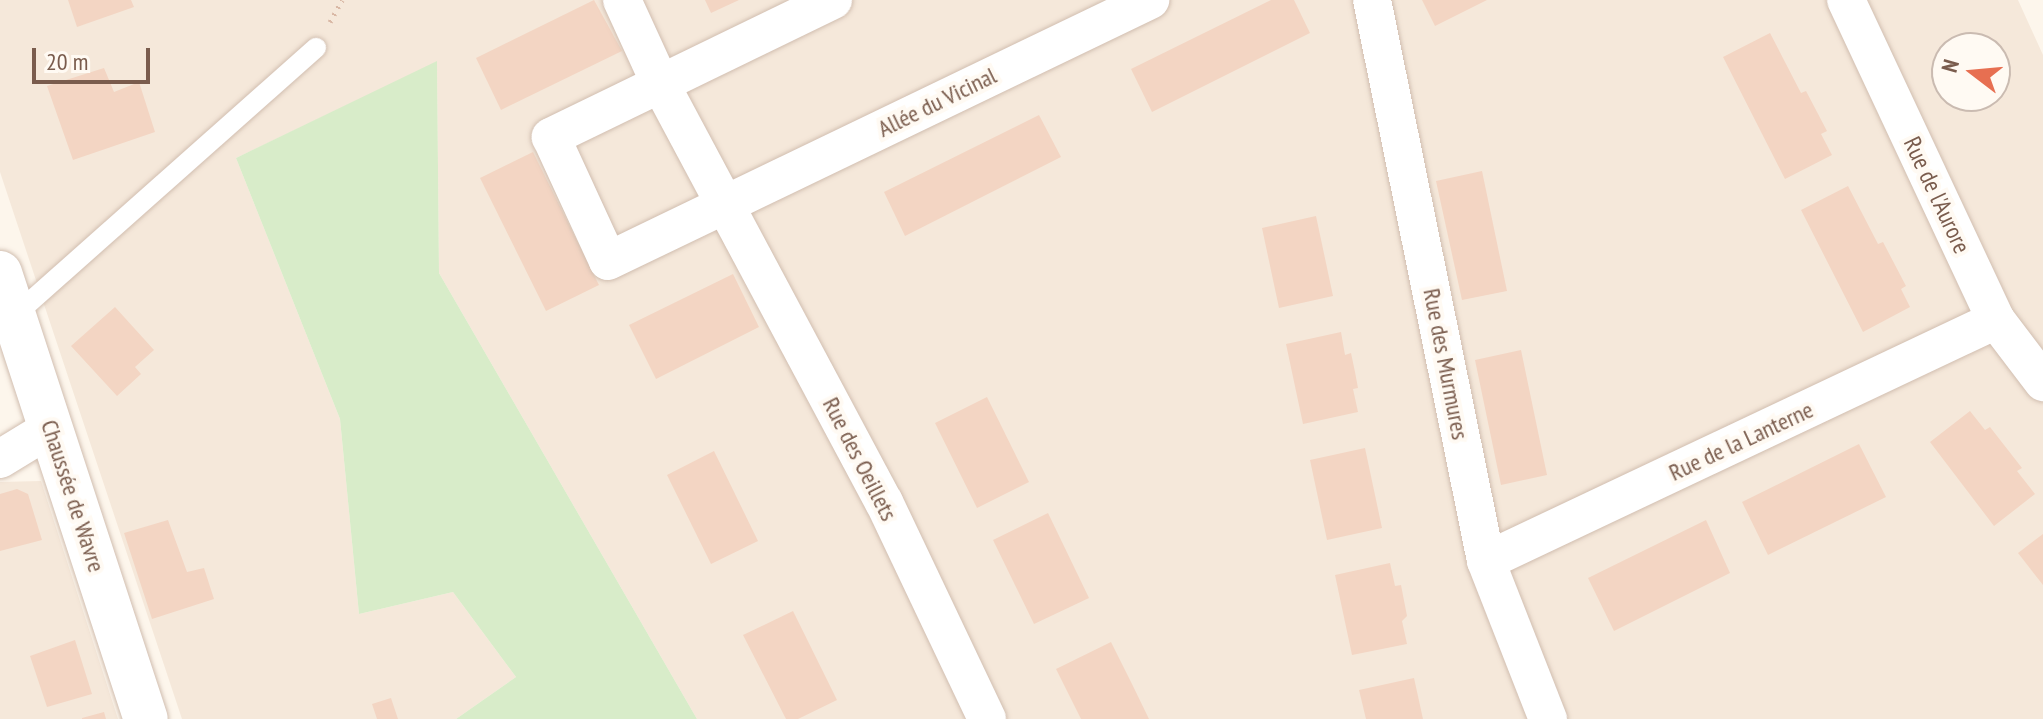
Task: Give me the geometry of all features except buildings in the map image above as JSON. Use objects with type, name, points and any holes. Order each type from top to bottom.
[{"type":"main road","name":"Chaussée de Wavre","points":[[0,273],[146,719]]},
{"type":"street","name":"Rue des Oeillets","points":[[622,0],[661,85],[884,502],[987,719]]},
{"type":"street","points":[[725,204],[608,261],[551,137],[833,0]]},
{"type":"street","name":"Allée du Vicinal","points":[[725,204],[1150,0]]},
{"type":"street","name":"Rue des Murmures","points":[[1372,0],[1486,561],[1548,719]]},
{"type":"street","name":"Rue de l'Aurore","points":[[1846,0],[1996,320],[2043,382]]},
{"type":"street","name":"Rue de la Lanterne","points":[[1486,561],[1996,320]]},
{"type":"street","points":[[0,459],[51,428]]},
{"type":"lane","points":[[14,316],[316,48]]},
{"type":"shaded area","points":[[0,0],[2018,0],[2043,55],[2043,719],[697,719],[439,273],[437,62],[236,158],[340,419],[359,614],[453,592],[516,677],[456,719],[182,719],[0,172]]},
{"type":"shaded area","points":[[41,481],[118,719],[0,719],[0,482]]},
{"type":"green space","points":[[437,61],[439,273],[697,719],[456,719],[516,677],[453,592],[359,614],[340,419],[236,158]]}]
